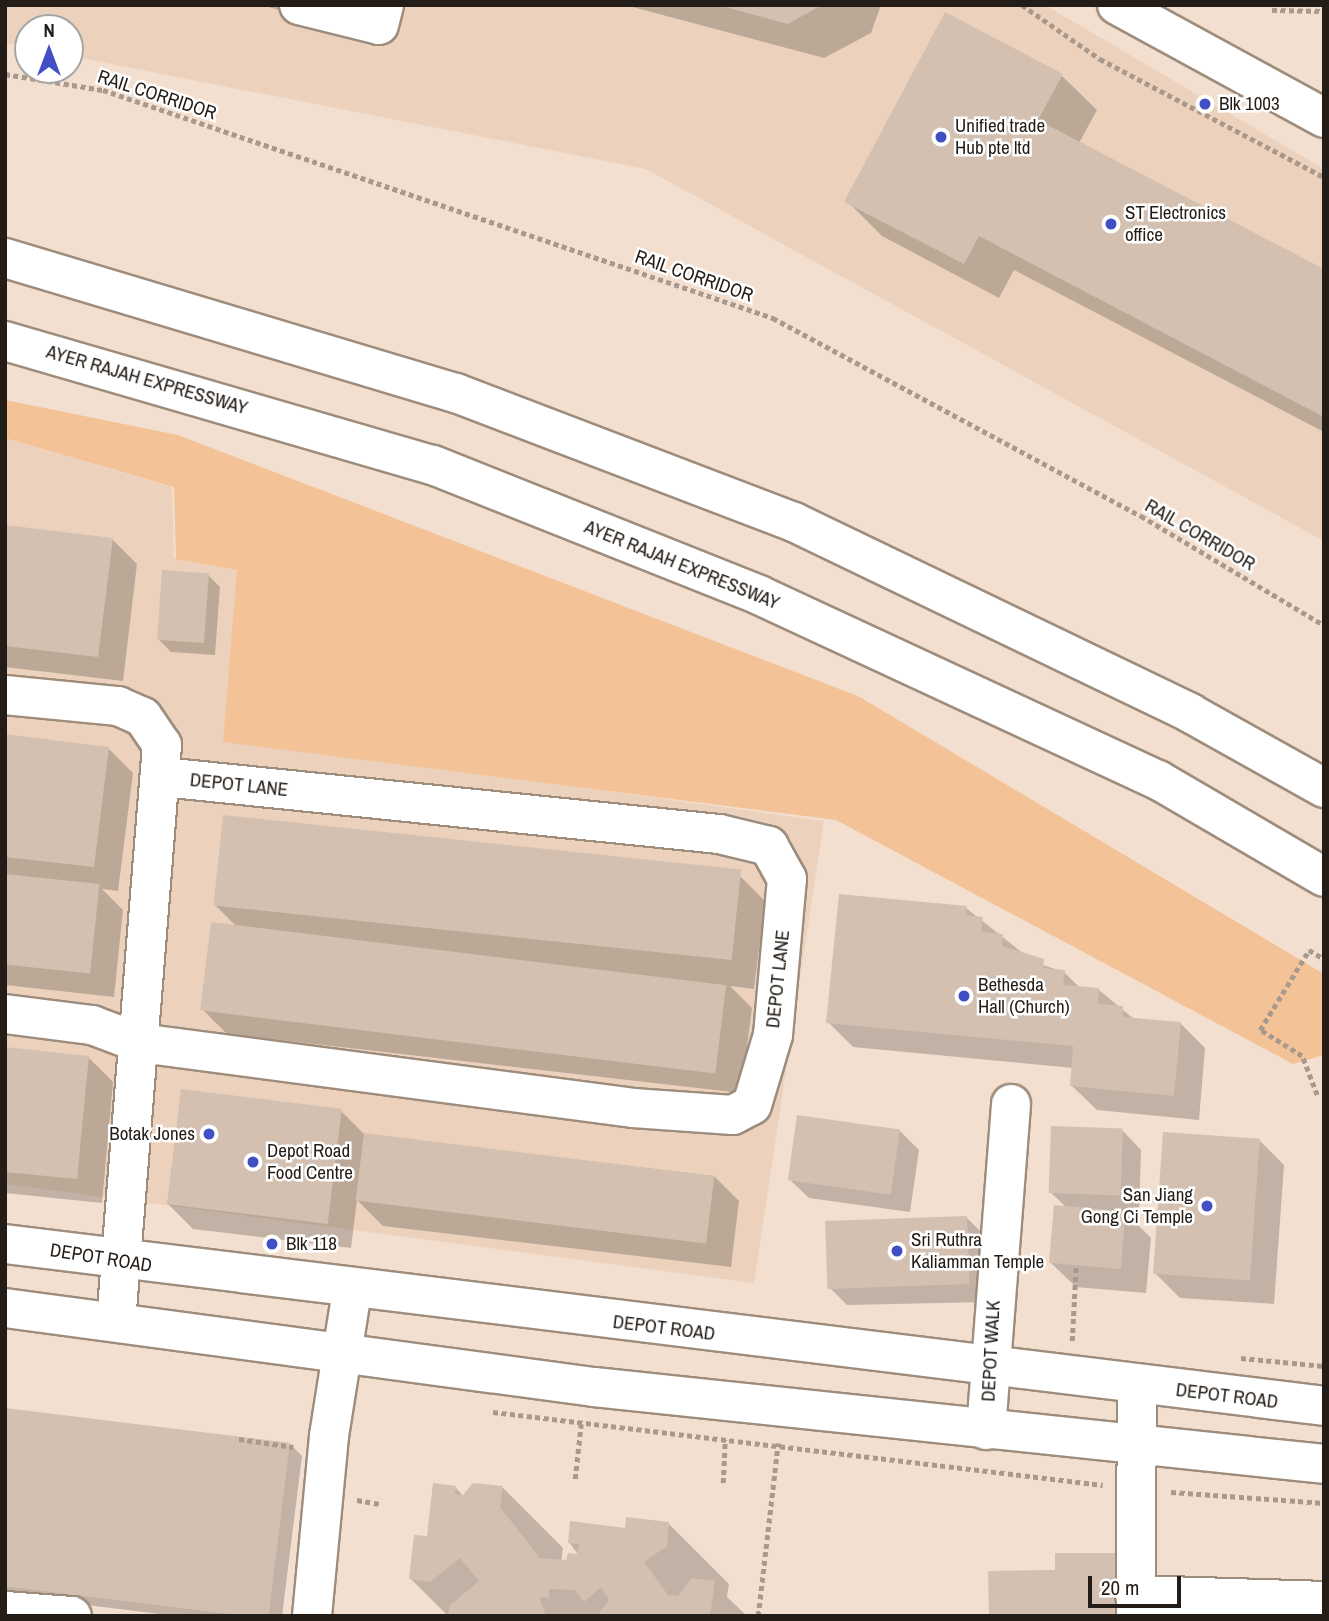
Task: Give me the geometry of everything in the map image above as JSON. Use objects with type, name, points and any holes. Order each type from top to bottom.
[{"type":"main road","points":[[299,5],[379,25],[384,5]]},
{"type":"main road","points":[[1117,5],[1324,118]]},
{"type":"main road","points":[[5,258],[456,393],[794,522],[1190,713],[1324,788]]},
{"type":"main road","name":"AYER RAJAH EXPRESSWAY","points":[[5,341],[433,465],[759,595],[1158,780],[1324,877]]},
{"type":"main road","name":"DEPOT LANE","points":[[5,695],[118,706],[143,717],[162,745],[163,777],[116,1322]]},
{"type":"main road","name":"DEPOT LANE","points":[[5,1014],[92,1025],[140,1043],[633,1108],[733,1115],[752,1105],[773,1035],[787,879],[769,846],[719,834],[163,777]]},
{"type":"main road","name":"DEPOT WALK","points":[[986,1430],[1011,1104]]},
{"type":"main road","name":"DEPOT ROAD","points":[[5,1244],[121,1262],[352,1291],[1324,1406]]},
{"type":"main road","points":[[312,1616],[352,1291]]},
{"type":"main road","points":[[5,1308],[782,1407],[1133,1447],[1324,1464]]},
{"type":"main road","points":[[1137,1385],[1133,1447],[1135,1605],[1324,1601]]},
{"type":"main road","points":[[5,1611],[72,1616]]},
{"type":"path","points":[[1022,5],[1100,59],[1324,177]]},
{"type":"path","points":[[1272,10],[1324,11]]},
{"type":"path","name":"RAIL CORRIDOR","points":[[5,74],[103,90],[773,318],[1142,516],[1324,625]]},
{"type":"path","points":[[1317,1095],[1302,1056],[1260,1030],[1309,950],[1324,959]]},
{"type":"path","points":[[1072,1342],[1076,1265]]},
{"type":"path","points":[[758,1616],[782,1407]]},
{"type":"path","points":[[478,1409],[581,1424],[1134,1489],[1324,1503]]},
{"type":"path","points":[[575,1479],[581,1424]]},
{"type":"path","points":[[239,1439],[294,1447]]},
{"type":"path","points":[[723,1483],[725,1440]]},
{"type":"path","points":[[357,1500],[380,1504]]},
{"type":"shaded area","points":[[5,5],[1045,5],[1324,169],[1324,541],[646,169],[84,59],[84,14],[14,14],[14,45],[5,43]]},
{"type":"shaded area","points":[[5,400],[178,435],[858,696],[1324,974],[1324,1055],[1293,1064],[836,820],[223,742],[237,570],[176,559],[174,487],[5,438]]},
{"type":"shaded area","points":[[5,438],[172,487],[174,558],[238,570],[225,738],[824,821],[754,1283],[5,1184]]},
{"type":"building","points":[[718,5],[822,5],[788,24]]},
{"type":"building","points":[[945,12],[1063,74],[1038,120],[1324,269],[1324,417],[979,236],[964,264],[844,202]]},
{"type":"building","points":[[5,525],[113,538],[98,657],[5,646]]},
{"type":"building","points":[[162,570],[209,573],[204,643],[157,640]]},
{"type":"building","points":[[5,734],[109,747],[94,867],[5,857]]},
{"type":"building","points":[[223,815],[741,869],[732,960],[213,906]]},
{"type":"building","points":[[5,874],[99,884],[90,973],[5,964]]},
{"type":"building","name":"Bethesda Hall (Church)","points":[[839,894],[967,906],[966,915],[983,917],[981,932],[1003,934],[1002,946],[1044,959],[1043,968],[1065,970],[1063,985],[1099,988],[1098,1004],[1123,1006],[1123,1017],[1181,1022],[1174,1096],[1070,1086],[1073,1046],[826,1023]]},
{"type":"building","points":[[211,922],[726,985],[715,1074],[200,1010]]},
{"type":"building","points":[[5,1047],[89,1056],[77,1179],[5,1172]]},
{"type":"building","name":"Depot Road Food Centre","points":[[181,1089],[342,1109],[328,1224],[167,1204]]},
{"type":"building","points":[[797,1115],[900,1129],[891,1195],[788,1180]]},
{"type":"building","points":[[1051,1126],[1123,1129],[1121,1195],[1049,1193]]},
{"type":"building","name":"San Jiang Gong Ci Temple","points":[[1163,1132],[1260,1139],[1250,1280],[1153,1274]]},
{"type":"building","points":[[364,1133],[714,1176],[706,1244],[356,1200]]},
{"type":"building","points":[[1054,1205],[1126,1211],[1121,1269],[1049,1263]]},
{"type":"building","name":"Sri Ruthra Kaliamman Temple","points":[[967,1216],[969,1284],[827,1289],[825,1221]]},
{"type":"building","points":[[5,1408],[290,1443],[269,1616],[247,1616],[5,1586]]},
{"type":"building","points":[[433,1483],[456,1486],[455,1494],[463,1495],[473,1483],[503,1486],[500,1507],[540,1558],[566,1560],[568,1553],[577,1554],[579,1544],[568,1543],[570,1521],[625,1528],[626,1517],[669,1522],[667,1546],[644,1562],[668,1595],[678,1596],[692,1578],[715,1581],[710,1616],[597,1616],[609,1600],[601,1587],[584,1602],[575,1590],[549,1589],[549,1598],[539,1597],[546,1616],[448,1616],[450,1605],[479,1581],[460,1558],[430,1582],[409,1579],[414,1535],[427,1536]]},
{"type":"building","points":[[1055,1553],[1118,1553],[1119,1616],[989,1616],[988,1571],[1055,1570]]},
{"type":"place","name":"Blk 1003","points":[[1205,104]]},
{"type":"place","name":"Unified trade Hub pte ltd","points":[[941,137]]},
{"type":"place","name":"ST Electronics office","points":[[1111,224]]},
{"type":"place","name":"Bethesda Hall (Church)","points":[[964,996]]},
{"type":"place","name":"Botak Jones","points":[[209,1134]]},
{"type":"place","name":"Depot Road Food Centre","points":[[253,1162]]},
{"type":"place","name":"San Jiang Gong Ci Temple","points":[[1207,1206]]},
{"type":"place","name":"Blk 118","points":[[272,1244]]},
{"type":"place","name":"Sri Ruthra Kaliamman Temple","points":[[897,1251]]}]
